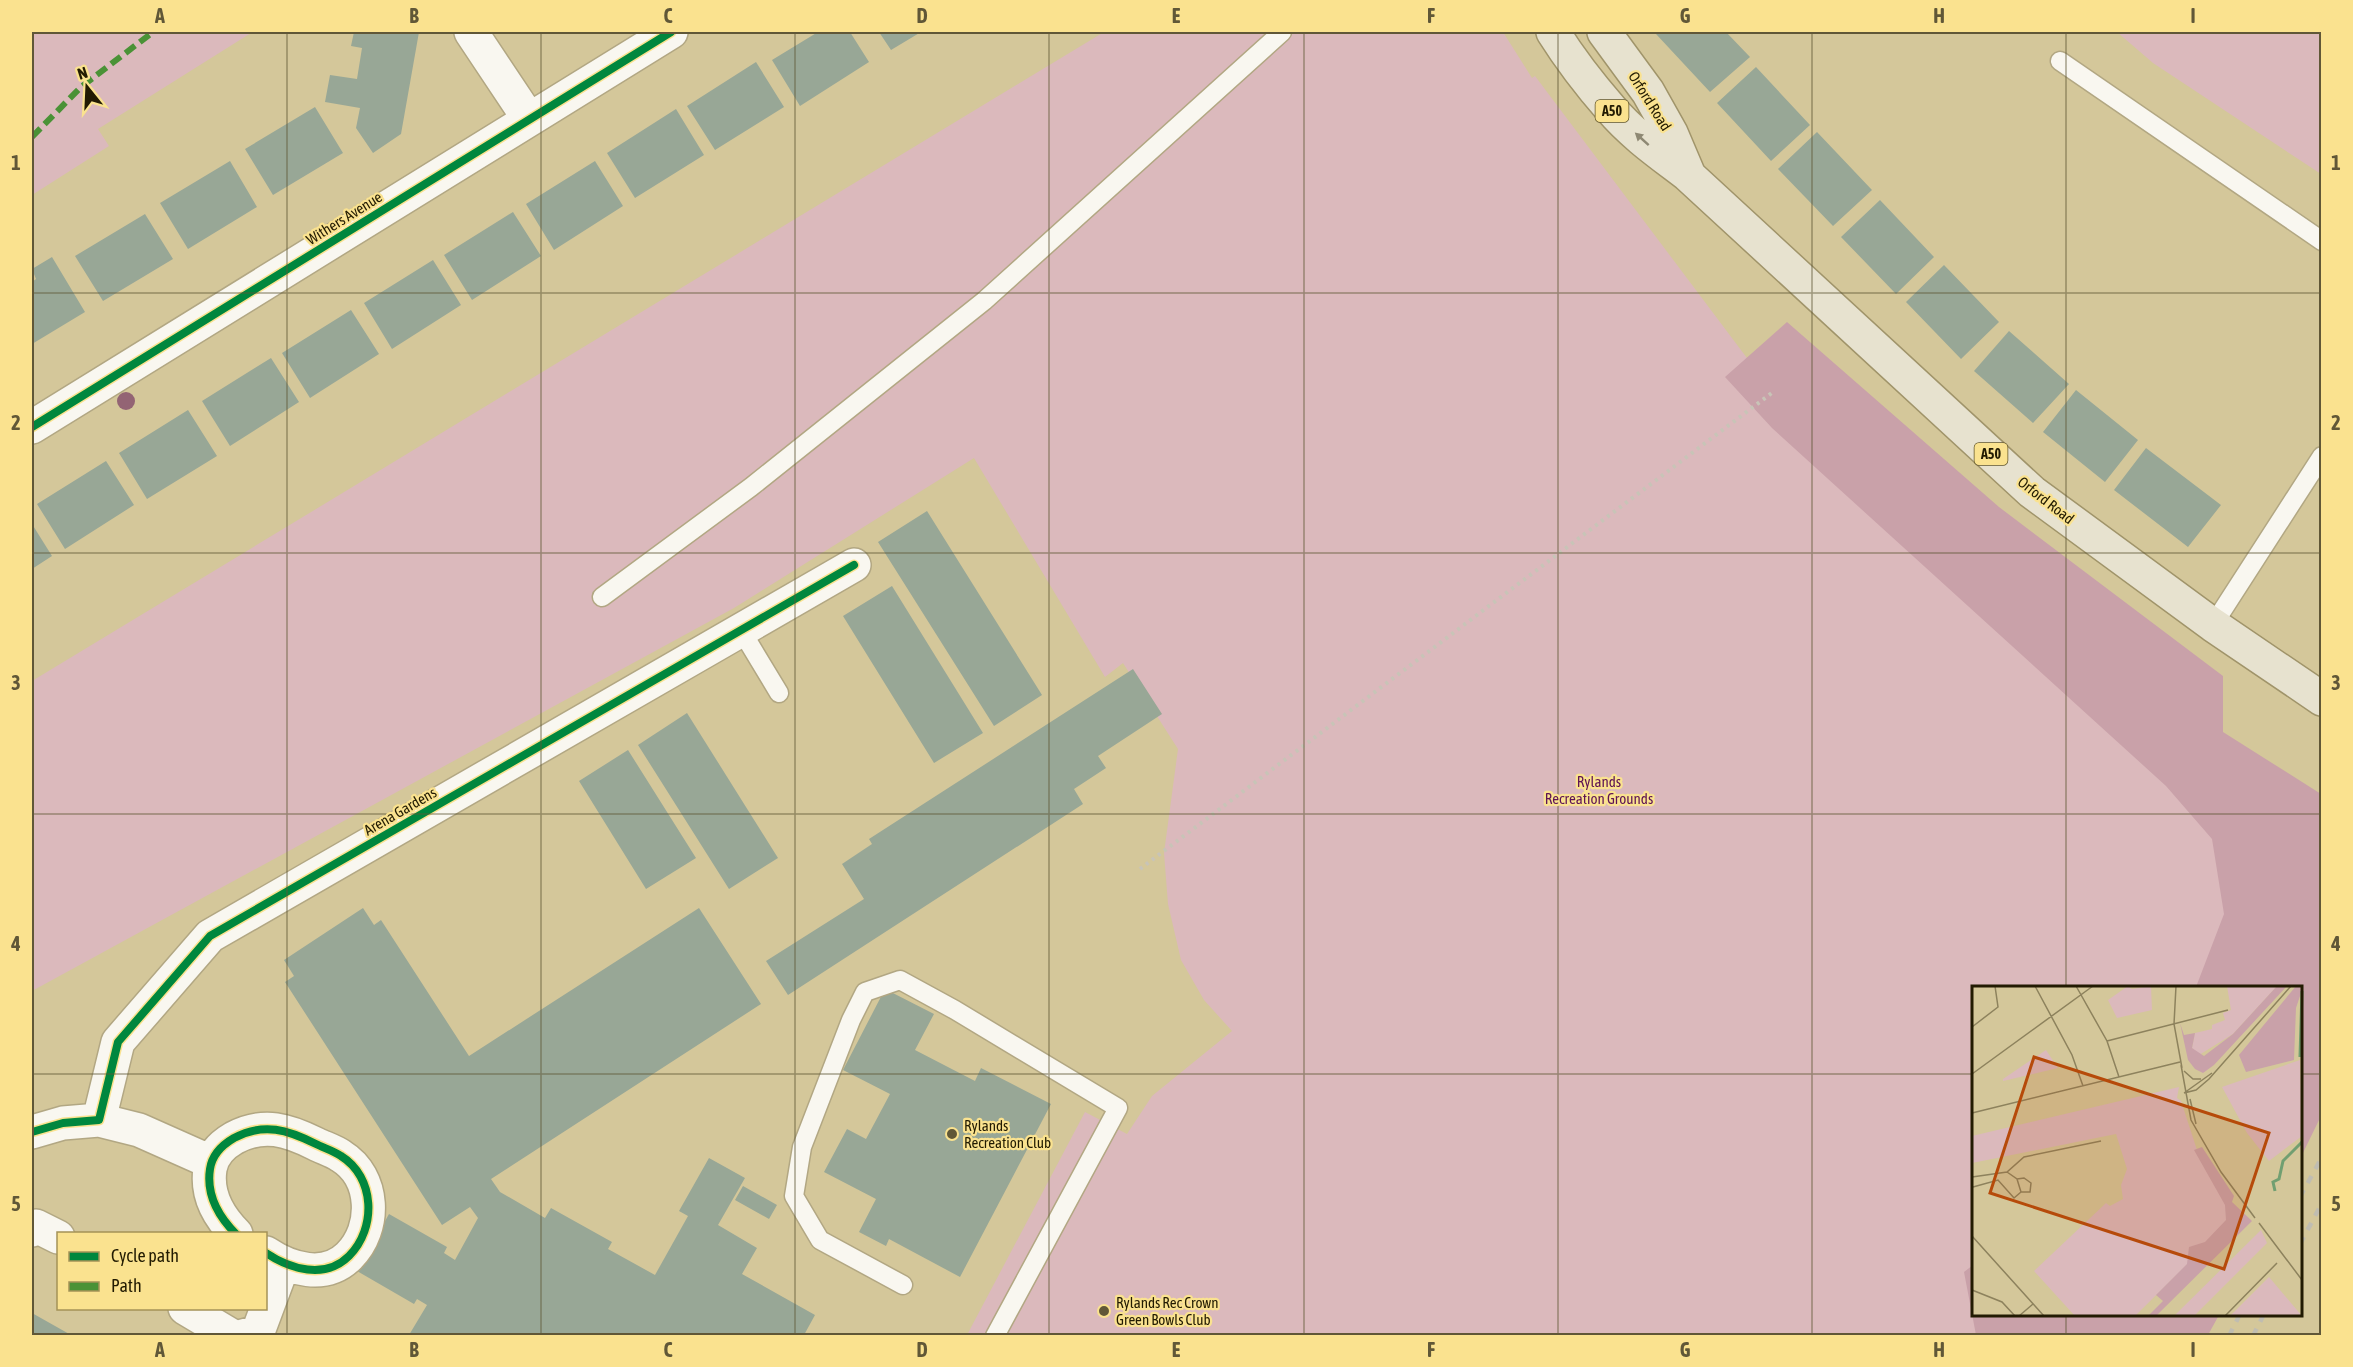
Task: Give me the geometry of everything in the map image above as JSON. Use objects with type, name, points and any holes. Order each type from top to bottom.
[{"type":"main road","name":"Orford Road","points":[[1553,32],[1567,54],[1612,110],[1649,145],[1688,175],[2032,492],[2213,625],[2322,699]]},
{"type":"main road","name":"Orford Road","points":[[1604,32],[1648,92],[1671,133],[1688,175]]},
{"type":"street","points":[[471,32],[529,119]]},
{"type":"street","name":"Withers Avenue","points":[[32,427],[671,32]]},
{"type":"street","name":"Arena Gardens","points":[[99,1120],[118,1042],[210,936],[854,565]]},
{"type":"street","points":[[32,1132],[63,1123],[99,1120],[139,1130],[211,1162]]},
{"type":"street","points":[[235,1232],[221,1219],[208,1182],[211,1162],[224,1144],[243,1134],[265,1129],[290,1131],[343,1156],[357,1171],[367,1189],[369,1215],[363,1237],[348,1257],[329,1268],[303,1271],[274,1259],[267,1291]]},
{"type":"street","points":[[32,1230],[36,1226],[57,1236]]},
{"type":"street","points":[[188,1310],[232,1335]]},
{"type":"street","points":[[243,1335],[258,1332],[263,1310]]},
{"type":"lane","points":[[602,597],[751,487],[984,301],[1282,32]]},
{"type":"lane","points":[[2060,61],[2322,241]]},
{"type":"lane","points":[[2213,625],[2322,456]]},
{"type":"lane","points":[[741,630],[779,693]]},
{"type":"lane","points":[[903,1285],[820,1240],[794,1196],[802,1147],[851,1020],[865,992],[900,980],[955,1010],[1118,1108],[995,1335]]},
{"type":"path","points":[[1140,869],[1773,392]]},
{"type":"green space","points":[[32,32],[251,33],[98,129],[109,146],[32,195]]},
{"type":"green space","name":"Rylands Recreation Grounds","points":[[1104,32],[1503,32],[1532,78],[1535,76],[1753,366],[2250,775],[2233,986],[1972,986],[1972,1316],[1983,1316],[2069,1335],[967,1335],[1085,1112],[1127,1134],[1152,1096],[1232,1031],[1204,1000],[1181,960],[1168,904],[1164,853],[1178,749],[1123,663],[1105,677],[974,458],[734,608],[32,991],[32,681]]},
{"type":"green space","points":[[2117,32],[2321,32],[2321,174],[2153,63]]},
{"type":"shaded area","points":[[1787,322],[1999,507],[2223,676],[2223,732],[2321,794],[2321,1116],[2302,1155],[2302,986],[2196,986],[2224,914],[2212,839],[2166,786],[1772,428],[1725,377]]},
{"type":"shaded area","points":[[1972,1266],[1972,1314],[1964,1272]]},
{"type":"shaded area","points":[[1972,1316],[2218,1316],[2208,1335],[1976,1335]]},
{"type":"building","points":[[354,32],[419,32],[401,134],[373,153],[356,128],[360,108],[325,102],[330,75],[357,79],[362,48],[351,46]]},
{"type":"building","points":[[818,32],[850,32],[869,62],[800,106],[772,60]]},
{"type":"building","points":[[879,32],[921,32],[891,50]]},
{"type":"building","points":[[1659,32],[1726,32],[1750,57],[1710,92],[1656,34]]},
{"type":"building","points":[[756,62],[784,107],[715,150],[687,106]]},
{"type":"building","points":[[1756,67],[1810,125],[1771,161],[1717,103]]},
{"type":"building","points":[[315,107],[343,153],[273,195],[245,149]]},
{"type":"building","points":[[676,109],[704,155],[635,198],[607,153]]},
{"type":"building","points":[[1817,132],[1872,190],[1833,226],[1778,169]]},
{"type":"building","points":[[230,161],[257,207],[188,249],[160,203]]},
{"type":"building","points":[[595,161],[623,206],[554,250],[526,204]]},
{"type":"building","points":[[1880,200],[1934,257],[1896,294],[1841,237]]},
{"type":"building","points":[[513,212],[541,256],[472,300],[444,255]]},
{"type":"building","points":[[145,214],[173,259],[103,301],[75,256]]},
{"type":"building","points":[[52,257],[85,312],[32,344],[32,282],[36,279],[32,269]]},
{"type":"building","points":[[433,260],[461,305],[392,349],[364,303]]},
{"type":"building","points":[[1944,265],[1999,322],[1961,359],[1906,302]]},
{"type":"building","points":[[351,310],[379,354],[310,398],[282,353]]},
{"type":"building","points":[[2009,331],[2069,384],[2033,423],[1974,371]]},
{"type":"building","points":[[271,358],[299,402],[230,446],[202,401]]},
{"type":"building","points":[[2076,390],[2138,440],[2105,482],[2043,432]]},
{"type":"building","points":[[188,410],[217,456],[147,499],[119,453]]},
{"type":"building","points":[[2146,448],[2221,505],[2188,547],[2114,490]]},
{"type":"building","points":[[106,461],[134,505],[65,549],[37,504]]},
{"type":"building","points":[[927,511],[1042,695],[994,726],[878,542]]},
{"type":"building","points":[[32,524],[52,556],[32,569]]},
{"type":"building","points":[[892,586],[983,733],[934,763],[843,616]]},
{"type":"building","points":[[1133,669],[1162,714],[1098,756],[1106,768],[1074,789],[1083,804],[788,995],[766,961],[864,899],[842,864],[872,844],[869,839]]},
{"type":"building","points":[[687,713],[778,858],[729,889],[638,745]]},
{"type":"building","points":[[628,750],[696,858],[646,889],[579,781]]},
{"type":"building","points":[[363,908],[374,925],[381,920],[469,1056],[699,908],[761,1004],[491,1179],[500,1192],[545,1218],[551,1208],[612,1242],[608,1249],[655,1275],[688,1216],[679,1211],[709,1158],[745,1178],[718,1225],[757,1248],[742,1274],[815,1315],[804,1335],[409,1335],[427,1305],[417,1299],[414,1304],[357,1271],[389,1214],[447,1247],[444,1253],[455,1260],[478,1218],[470,1207],[442,1225],[285,982],[294,976],[284,960]]},
{"type":"building","name":"Rylands Recreation Club","points":[[885,989],[934,1014],[915,1050],[975,1081],[981,1068],[1051,1104],[960,1277],[889,1239],[886,1246],[859,1232],[876,1199],[824,1172],[847,1129],[866,1139],[890,1094],[843,1070]]},
{"type":"building","points":[[743,1186],[777,1205],[769,1219],[735,1200]]},
{"type":"building","points":[[32,1313],[71,1335],[32,1335]]},
{"type":"railway","points":[[2302,1193],[2322,1157]]},
{"type":"railway","points":[[2302,1240],[2322,1203]]},
{"type":"railway","points":[[2229,1336],[2239,1316]]},
{"type":"railway","points":[[2253,1336],[2263,1316]]},
{"type":"marked path","points":[[32,137],[81,87],[153,32]]},
{"type":"cycle path","points":[[32,427],[671,32]]},
{"type":"cycle path","points":[[32,1132],[63,1123],[99,1120],[118,1042],[210,936],[854,565]]},
{"type":"cycle path","points":[[234,1232],[215,1204],[209,1179],[215,1155],[234,1138],[256,1130],[286,1132],[335,1153],[352,1165],[366,1189],[368,1218],[358,1245],[349,1256],[329,1268],[307,1270],[286,1264],[267,1254]]},
{"type":"place","name":"Rylands Recreation Club","points":[[952,1134]]},
{"type":"place","name":"Rylands Rec Crown Green Bowls Club","points":[[1104,1311]]}]
